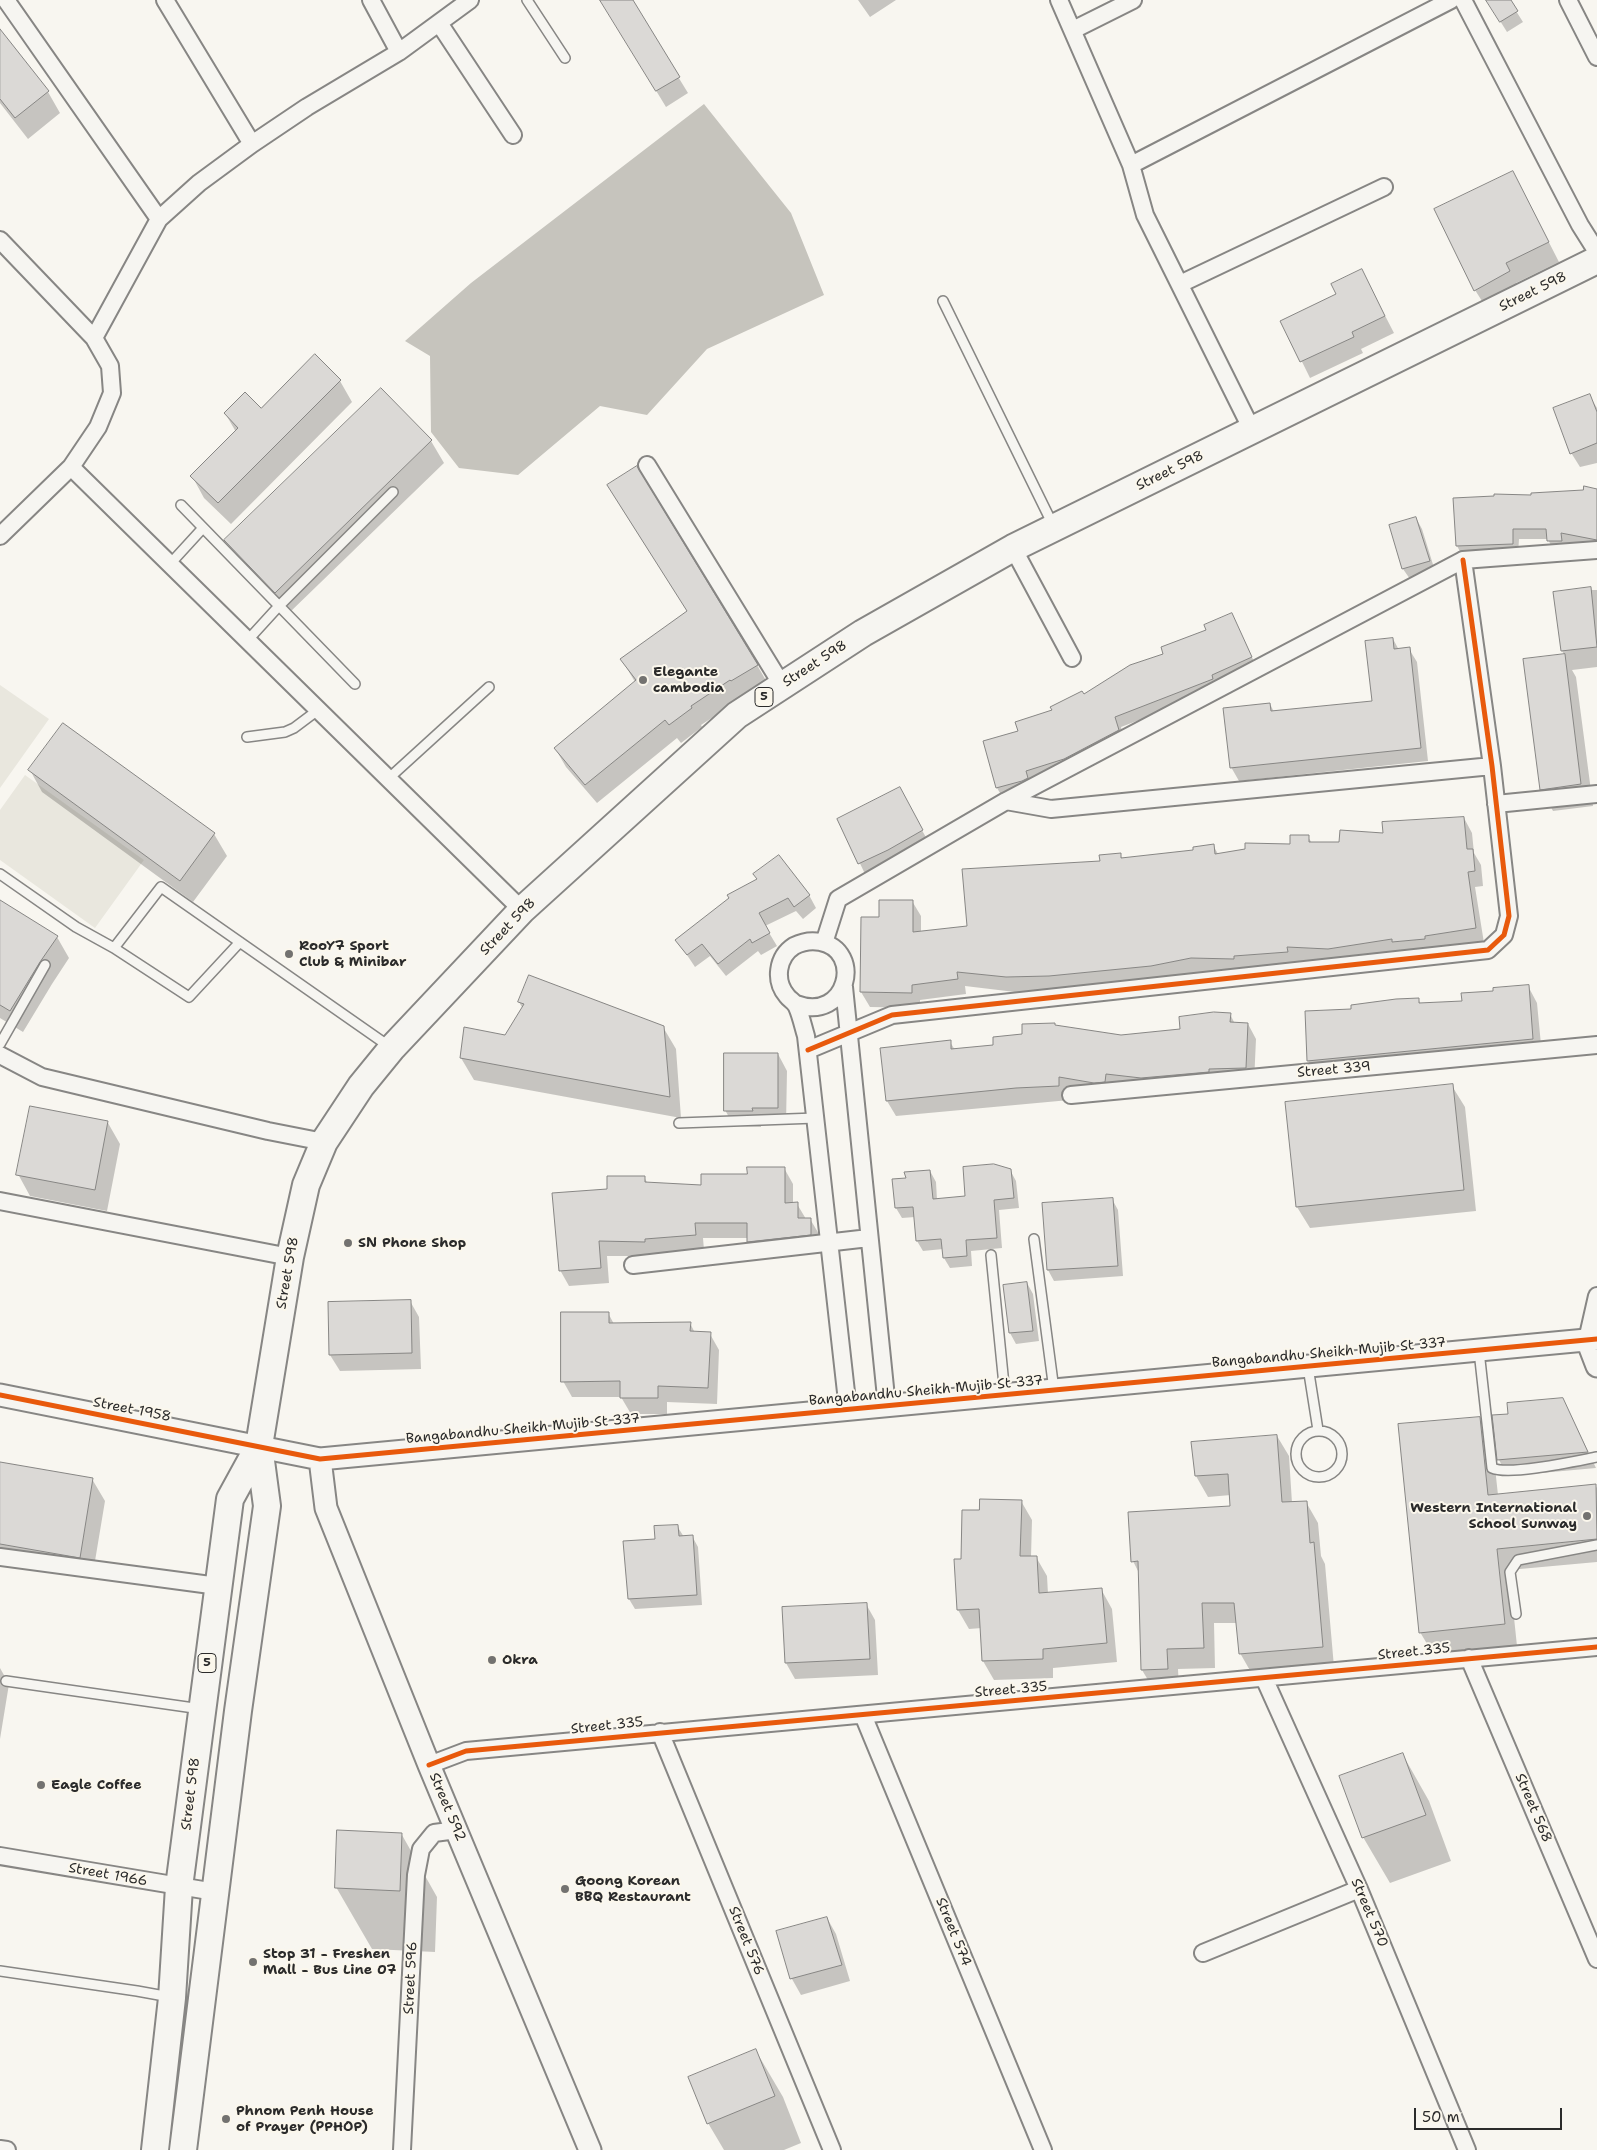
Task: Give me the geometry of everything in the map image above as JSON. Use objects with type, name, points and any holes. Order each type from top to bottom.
[{"type":"main road","name":"Street 598","points":[[183,2150],[254,1592],[267,1506],[259,1446],[290,1257],[306,1185],[324,1142],[361,1086],[392,1048],[522,910],[737,714],[863,633],[1013,548],[1597,260]]},
{"type":"main road","name":"Street 598","points":[[155,2150],[172,1998],[179,1887],[230,1500],[259,1446]]},
{"type":"street","points":[[6,0],[159,219]]},
{"type":"street","points":[[165,0],[252,144]]},
{"type":"street","points":[[371,0],[399,52]]},
{"type":"street","points":[[94,338],[159,219],[199,183],[307,107],[399,52],[470,0]]},
{"type":"street","points":[[1059,0],[1131,165],[1145,215],[1252,430]]},
{"type":"street","points":[[1073,30],[1133,0]]},
{"type":"street","points":[[1131,165],[1451,0]]},
{"type":"street","points":[[1463,0],[1580,225],[1597,252]]},
{"type":"street","points":[[1568,0],[1597,57]]},
{"type":"street","points":[[439,23],[513,135]]},
{"type":"street","points":[[1180,284],[1384,187]]},
{"type":"street","points":[[0,240],[94,338],[110,366],[112,393],[98,427],[71,467],[0,536]]},
{"type":"street","points":[[646,465],[782,685]]},
{"type":"street","points":[[71,467],[522,910]]},
{"type":"street","points":[[1013,548],[1072,658]]},
{"type":"street","points":[[824,943],[838,899],[1006,800],[1463,560],[1597,550]]},
{"type":"street","points":[[808,1050],[892,1015],[1488,950],[1504,935],[1509,916],[1492,766],[1463,560]]},
{"type":"street","points":[[1006,800],[1051,809],[1492,766]]},
{"type":"street","points":[[1496,804],[1597,794]]},
{"type":"street","points":[[844,987],[832,1002],[824,1006],[815,1008],[796,1004],[788,998],[780,983],[779,966],[784,956],[792,948],[802,942],[813,941],[824,943],[833,948],[841,956],[845,966],[846,977],[844,987],[847,1035],[887,1407]]},
{"type":"street","points":[[796,1004],[806,1036],[808,1050],[848,1410]]},
{"type":"street","name":"Street 339","points":[[1071,1095],[1597,1046]]},
{"type":"street","points":[[0,1055],[42,1077],[268,1131],[324,1142]]},
{"type":"street","points":[[0,1201],[290,1257]]},
{"type":"street","points":[[633,1265],[869,1238]]},
{"type":"street","points":[[1597,1296],[1592,1339],[1597,1366]]},
{"type":"street","name":"Bangabandhu Sheikh Mujib St 337","points":[[259,1446],[320,1459],[1592,1339]]},
{"type":"street","name":"Street 1958","points":[[0,1395],[259,1446]]},
{"type":"street","name":"Street 592","points":[[320,1459],[326,1508],[429,1765],[590,2150]]},
{"type":"street","points":[[0,1557],[218,1586]]},
{"type":"street","name":"Street 335","points":[[429,1765],[466,1751],[1597,1647]]},
{"type":"street","name":"Street 568","points":[[1469,1658],[1597,1959]]},
{"type":"street","name":"Street 570","points":[[1264,1678],[1359,1889],[1467,2150]]},
{"type":"street","name":"Street 574","points":[[862,1715],[1043,2150]]},
{"type":"street","name":"Street 576","points":[[660,1732],[832,2150]]},
{"type":"street","name":"Street 596","points":[[402,2150],[416,1876],[421,1849],[434,1833],[457,1830]]},
{"type":"street","name":"Street 1966","points":[[0,1856],[215,1892]]},
{"type":"street","points":[[1203,1954],[1359,1889]]},
{"type":"street","points":[[0,2149],[7,2150]]},
{"type":"lane","points":[[527,0],[565,58]]},
{"type":"lane","points":[[943,301],[1054,528]]},
{"type":"lane","points":[[248,641],[278,606],[393,492]]},
{"type":"lane","points":[[181,505],[202,529],[355,684]]},
{"type":"lane","points":[[170,564],[202,529]]},
{"type":"lane","points":[[388,779],[489,687]]},
{"type":"lane","points":[[247,737],[285,732],[294,728],[318,710]]},
{"type":"lane","points":[[0,874],[76,927],[114,948],[189,997],[240,942]]},
{"type":"lane","points":[[114,948],[161,886],[392,1048]]},
{"type":"lane","points":[[0,1044],[44,965]]},
{"type":"lane","points":[[679,1123],[816,1118]]},
{"type":"lane","points":[[1034,1239],[1054,1391]]},
{"type":"lane","points":[[991,1255],[1006,1395]]},
{"type":"lane","points":[[1479,1350],[1492,1468],[1498,1471],[1520,1469],[1597,1457]]},
{"type":"lane","points":[[1308,1366],[1318,1430]]},
{"type":"lane","points":[[1318,1430],[1332,1434],[1341,1446],[1342,1453],[1342,1461],[1333,1473],[1318,1477],[1304,1472],[1296,1458],[1298,1442],[1310,1432],[1318,1430]]},
{"type":"lane","points":[[1516,1614],[1510,1572],[1518,1560],[1597,1545]]},
{"type":"lane","points":[[6,1681],[201,1709]]},
{"type":"lane","points":[[0,1971],[172,1998]]},
{"type":"shaded area","points":[[704,104],[791,213],[824,295],[707,349],[647,415],[600,406],[518,475],[459,468],[431,432],[430,356],[405,341],[471,283]]},
{"type":"shaded area","points":[[0,685],[49,719],[0,788]]},
{"type":"shaded area","points":[[25,775],[144,860],[95,928],[0,860],[0,810]]},
{"type":"building","points":[[600,0],[633,0],[680,77],[656,91]]},
{"type":"building","points":[[1486,0],[1511,0],[1518,11],[1500,22]]},
{"type":"building","points":[[0,29],[49,91],[15,118],[0,99]]},
{"type":"building","points":[[1513,171],[1549,242],[1506,263],[1510,271],[1474,291],[1434,209]]},
{"type":"building","points":[[1362,269],[1385,316],[1352,332],[1354,337],[1300,362],[1280,321],[1336,294],[1331,284]]},
{"type":"building","points":[[315,354],[341,380],[218,503],[190,476],[238,428],[224,413],[245,392],[261,408]]},
{"type":"building","points":[[381,388],[432,440],[275,593],[224,540]]},
{"type":"building","points":[[1590,394],[1597,412],[1597,443],[1570,454],[1553,408]]},
{"type":"building","points":[[637,466],[758,665],[730,680],[691,706],[692,708],[669,725],[665,720],[585,785],[554,748],[636,680],[620,659],[687,611],[607,485]]},
{"type":"building","points":[[1584,486],[1597,489],[1597,540],[1561,533],[1562,541],[1547,541],[1546,529],[1513,529],[1513,544],[1456,546],[1453,498],[1494,496],[1494,494],[1531,495],[1531,493],[1583,490]]},
{"type":"building","points":[[1416,517],[1430,561],[1402,569],[1389,525]]},
{"type":"building","points":[[1591,587],[1597,647],[1561,651],[1553,592]]},
{"type":"building","points":[[1232,613],[1252,657],[1212,675],[1213,679],[1115,717],[1119,730],[1064,759],[1026,771],[1028,778],[1022,781],[996,788],[983,741],[1018,731],[1015,722],[1052,710],[1050,707],[1082,691],[1084,694],[1130,665],[1163,654],[1161,647],[1206,630],[1204,625]]},
{"type":"building","points":[[1393,638],[1394,649],[1410,647],[1421,748],[1230,768],[1223,708],[1270,703],[1271,711],[1372,701],[1365,641]]},
{"type":"building","points":[[1565,654],[1581,784],[1540,790],[1523,659]]},
{"type":"building","points":[[63,723],[215,833],[180,881],[28,770]]},
{"type":"building","points":[[900,787],[923,830],[858,864],[837,819]]},
{"type":"building","points":[[1464,817],[1467,849],[1473,849],[1475,871],[1468,872],[1476,928],[1425,936],[1425,939],[1392,942],[1392,939],[1328,949],[1287,947],[1288,952],[1234,956],[1234,959],[1191,958],[1151,966],[1049,976],[1006,977],[957,972],[958,979],[912,985],[912,993],[860,992],[861,917],[879,917],[879,900],[913,900],[913,932],[967,926],[962,869],[1100,861],[1099,855],[1121,853],[1121,858],[1193,850],[1193,847],[1214,844],[1215,854],[1245,849],[1245,843],[1290,844],[1290,835],[1309,835],[1309,842],[1339,842],[1340,830],[1383,833],[1382,822]]},
{"type":"building","points":[[779,855],[810,895],[794,907],[788,898],[759,913],[770,933],[752,943],[750,939],[718,964],[702,944],[687,955],[675,940],[729,898],[727,895],[757,879],[753,874]]},
{"type":"building","points":[[0,900],[58,936],[10,1011],[0,1005]]},
{"type":"building","points":[[529,975],[664,1026],[670,1097],[460,1058],[464,1027],[505,1035],[524,1004],[518,1002]]},
{"type":"building","points":[[1529,985],[1533,1039],[1307,1061],[1305,1011],[1351,1009],[1351,1005],[1396,999],[1419,998],[1419,1003],[1462,1001],[1461,993],[1493,991],[1493,988]]},
{"type":"building","points":[[1214,1012],[1231,1013],[1230,1022],[1248,1023],[1246,1068],[1209,1069],[1209,1072],[1141,1078],[1106,1074],[1105,1082],[1094,1083],[1059,1077],[1059,1086],[1016,1088],[886,1101],[880,1048],[951,1040],[951,1049],[993,1045],[993,1037],[1022,1034],[1022,1024],[1055,1023],[1055,1025],[1121,1035],[1180,1029],[1179,1017]]},
{"type":"building","points":[[724,1053],[778,1053],[778,1108],[752,1108],[753,1111],[724,1111]]},
{"type":"building","points":[[1453,1084],[1464,1190],[1296,1207],[1285,1102]]},
{"type":"building","points":[[30,1106],[108,1121],[95,1190],[16,1175]]},
{"type":"building","points":[[994,1164],[1011,1169],[1014,1198],[994,1200],[997,1238],[966,1240],[967,1256],[943,1258],[941,1239],[916,1241],[913,1207],[895,1208],[892,1179],[906,1178],[904,1172],[930,1170],[933,1199],[965,1196],[963,1167]]},
{"type":"building","points":[[747,1167],[785,1167],[785,1203],[798,1202],[798,1218],[811,1218],[811,1235],[747,1242],[747,1223],[695,1223],[696,1235],[645,1239],[645,1242],[599,1241],[601,1268],[559,1271],[552,1193],[607,1189],[607,1176],[645,1176],[645,1182],[701,1185],[701,1174],[747,1174]]},
{"type":"building","points":[[1113,1198],[1118,1266],[1047,1270],[1042,1203]]},
{"type":"building","points":[[1027,1282],[1033,1331],[1009,1333],[1003,1285]]},
{"type":"building","points":[[411,1300],[412,1353],[329,1355],[328,1302]]},
{"type":"building","points":[[561,1312],[609,1312],[609,1323],[691,1322],[690,1331],[711,1332],[708,1388],[658,1386],[658,1398],[620,1398],[620,1381],[561,1382]]},
{"type":"building","points":[[1563,1398],[1588,1452],[1497,1460],[1492,1415],[1508,1414],[1507,1403]]},
{"type":"building","points":[[1480,1417],[1488,1495],[1596,1484],[1597,1539],[1497,1549],[1505,1624],[1419,1633],[1398,1424]]},
{"type":"building","points":[[1277,1435],[1282,1502],[1307,1501],[1310,1543],[1314,1542],[1323,1647],[1239,1654],[1234,1603],[1202,1603],[1204,1648],[1167,1649],[1168,1669],[1141,1670],[1138,1561],[1131,1562],[1128,1512],[1230,1506],[1228,1474],[1195,1476],[1191,1442]]},
{"type":"building","points":[[0,1462],[93,1478],[80,1558],[0,1544]]},
{"type":"building","points":[[980,1499],[1022,1500],[1020,1556],[1037,1556],[1039,1593],[1102,1588],[1107,1643],[1043,1649],[1043,1659],[982,1661],[979,1609],[957,1610],[954,1559],[961,1559],[962,1510],[979,1510]]},
{"type":"building","points":[[678,1525],[679,1536],[693,1535],[697,1595],[628,1599],[623,1541],[655,1539],[654,1526]]},
{"type":"building","points":[[867,1603],[870,1659],[785,1663],[782,1607]]},
{"type":"building","points":[[1403,1753],[1426,1815],[1362,1838],[1339,1776]]},
{"type":"building","points":[[337,1830],[402,1833],[400,1891],[335,1888]]},
{"type":"building","points":[[827,1917],[842,1965],[790,1979],[776,1931]]},
{"type":"building","points":[[756,2049],[775,2096],[707,2124],[688,2077]]},
{"type":"cycle path","points":[[808,1050],[892,1015],[1488,950],[1504,935],[1509,916],[1492,766],[1463,560]]},
{"type":"cycle path","points":[[0,1395],[320,1459],[1597,1339]]},
{"type":"cycle path","points":[[429,1765],[466,1751],[1597,1647]]},
{"type":"place","name":"Elegante cambodia","points":[[643,680]]},
{"type":"place","name":"RooY7 Sport Club & Minibar","points":[[289,954]]},
{"type":"place","name":"SN Phone Shop","points":[[348,1243]]},
{"type":"place","name":"Western International School Sunway","points":[[1587,1516]]},
{"type":"place","name":"Okra","points":[[492,1660]]},
{"type":"place","name":"Eagle Coffee","points":[[41,1785]]},
{"type":"place","name":"Goong Korean BBQ Restaurant","points":[[565,1889]]},
{"type":"place","name":"Stop 31 - Freshen Mall - Bus Line 07","points":[[253,1962]]},
{"type":"place","name":"Phnom Penh House of Prayer (PPHOP)","points":[[226,2119]]}]
